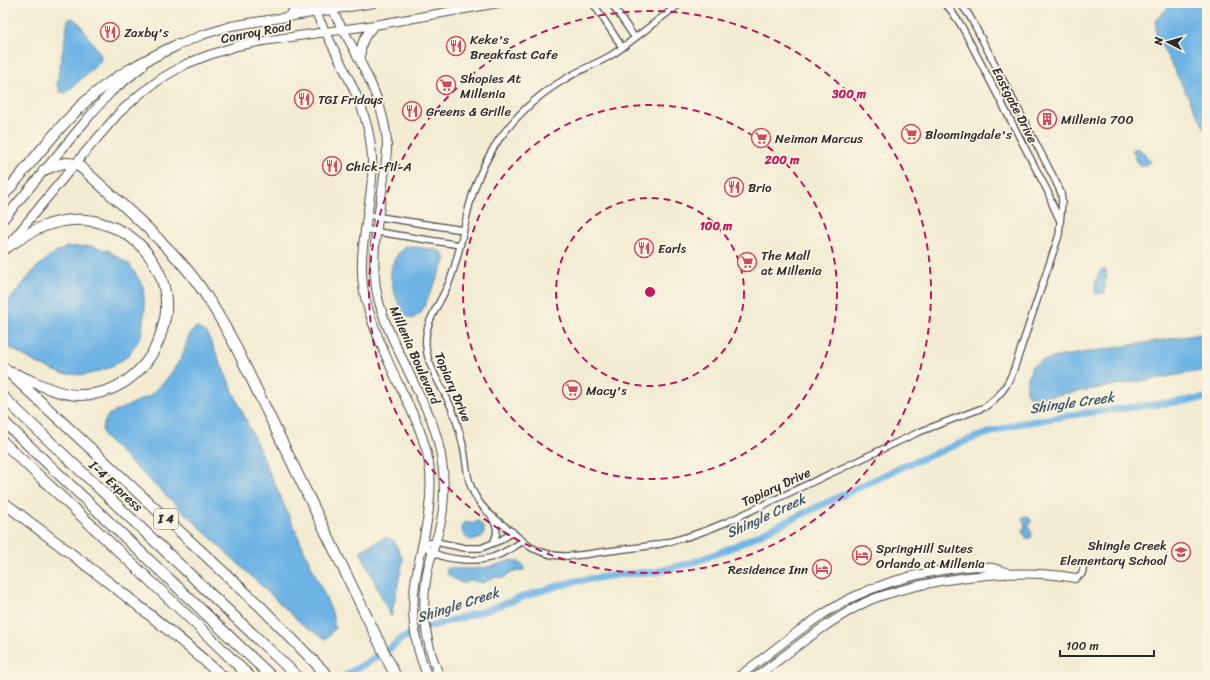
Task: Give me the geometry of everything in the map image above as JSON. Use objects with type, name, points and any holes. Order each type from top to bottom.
[{"type":"highway","points":[[3,196],[53,136],[84,103],[117,77],[144,60],[177,45]]},
{"type":"highway","points":[[44,170],[60,164],[75,164],[84,170],[184,266],[214,308],[234,343],[395,674]]},
{"type":"highway","points":[[4,250],[42,227],[68,220],[93,220],[118,229],[136,241],[147,253],[158,270],[164,287],[166,311],[162,335],[153,353],[143,367],[128,380],[113,388],[93,394],[71,394],[49,389],[6,370]]},
{"type":"highway","name":"I 4","points":[[6,370],[261,607],[329,677]]},
{"type":"highway","name":"I-4 Express","points":[[3,398],[296,675]]},
{"type":"highway","points":[[3,421],[272,677]]},
{"type":"highway","points":[[3,442],[250,677]]},
{"type":"highway","points":[[3,502],[143,609],[223,677]]},
{"type":"street","points":[[288,16],[294,10],[297,3]]},
{"type":"street","name":"Millenia Boulevard","points":[[311,3],[358,98],[367,126],[371,149],[372,177],[362,262],[363,288],[369,313],[420,430],[428,458],[430,471],[430,496],[413,603],[418,645],[428,677]]},
{"type":"street","name":"Conroy Road","points":[[3,220],[111,92],[152,59],[177,45],[231,26],[316,12],[330,6],[374,3]]},
{"type":"street","name":"Conroy Road","points":[[4,250],[119,113],[140,94],[162,78],[186,64],[237,46],[375,25],[498,3]]},
{"type":"street","points":[[593,3],[622,47]]},
{"type":"street","points":[[610,3],[635,38]]},
{"type":"street","name":"Topiary Drive","points":[[682,3],[609,56],[563,80],[544,92],[512,123],[491,152],[477,179],[450,280],[425,336],[426,350],[430,364],[456,417],[464,448],[468,480],[481,505],[522,541],[541,552],[552,555],[572,556],[654,545],[682,538],[710,530],[919,432],[985,407],[1002,392],[1009,382],[1014,369]]},
{"type":"street","name":"Eastgate Drive","points":[[943,3],[950,9],[962,27],[1048,192],[1060,221]]},
{"type":"street","name":"Eastgate Drive","points":[[960,3],[975,26],[1061,193],[1062,201],[1059,235],[1014,369]]},
{"type":"street","name":"Millenia Boulevard","points":[[330,6],[372,86],[382,114],[387,147],[384,187],[376,231],[374,255],[374,275],[377,294],[383,316],[431,419],[442,458],[444,481],[443,504],[441,521],[432,552],[425,587],[424,617],[432,658],[440,677]]},
{"type":"street","points":[[361,64],[360,50],[363,40],[375,25]]},
{"type":"street","points":[[367,216],[463,230]]},
{"type":"street","points":[[365,229],[460,245]]},
{"type":"street","name":"Topiary Drive","points":[[489,513],[496,525],[497,532],[493,544]]},
{"type":"street","points":[[422,544],[436,542],[465,548],[481,548],[493,544],[513,532]]},
{"type":"street","points":[[422,544],[432,552],[464,560],[481,560],[500,555],[522,541]]},
{"type":"street","points":[[756,677],[832,622],[864,603],[885,595],[926,583],[1011,573],[1058,575],[1075,578],[1082,574],[1084,565]]},
{"type":"street","points":[[738,677],[795,634],[835,607],[851,598],[891,581],[916,574],[975,567],[991,568],[1011,573]]},
{"type":"water","points":[[1172,3],[1207,3],[1207,133],[1156,35],[1156,20]]},
{"type":"water","points":[[73,18],[79,23],[101,55],[100,62],[66,93],[60,92],[57,84],[68,20]]},
{"type":"water","points":[[1137,148],[1145,154],[1150,162],[1141,167],[1139,162],[1137,163],[1134,157],[1136,156],[1132,150]]},
{"type":"water","points":[[91,246],[109,251],[130,265],[143,286],[145,309],[141,336],[128,356],[109,368],[86,375],[63,374],[40,365],[3,344],[3,308],[35,269],[50,256],[67,247]]},
{"type":"water","points":[[406,246],[437,250],[442,252],[446,259],[421,313],[412,319],[407,316],[400,307],[391,280],[391,269],[395,259],[401,250]]},
{"type":"water","points":[[1101,270],[1106,270],[1107,279],[1105,280],[1105,293],[1096,294],[1096,281]]},
{"type":"water","points":[[196,327],[207,333],[332,612],[335,628],[326,639],[305,627],[104,437],[102,428],[108,415],[149,396],[167,379],[182,357],[189,335]]},
{"type":"water","points":[[1207,333],[1207,370],[1039,398],[1029,396],[1026,391],[1027,381],[1032,366],[1042,361],[1057,357]]},
{"type":"water","points":[[1024,516],[1028,516],[1029,519],[1031,519],[1031,523],[1029,523],[1032,536],[1031,538],[1026,538],[1025,534],[1023,534],[1022,529],[1025,529],[1022,518]]},
{"type":"water","points":[[476,521],[481,523],[483,526],[483,535],[479,539],[468,539],[462,531],[463,525],[465,522],[474,524]]},
{"type":"water","points":[[386,537],[394,541],[403,560],[391,617],[360,551]]},
{"type":"water","points":[[511,560],[521,564],[524,570],[510,572],[503,578],[495,577],[482,583],[471,580],[461,583],[448,575],[446,570],[448,568],[472,569],[488,567]]},
{"type":"waterway","name":"Shingle Creek","points":[[343,677],[389,649],[401,639],[425,628],[490,609],[534,593],[577,581],[623,574],[656,572],[695,562],[735,546],[904,466],[973,438],[1017,424],[1077,414],[1207,398]]},
{"type":"place","name":"Zaxby's","points":[[110,32]]},
{"type":"place","name":"Keke's Breakfast Cafe","points":[[456,46]]},
{"type":"place","name":"Shopies At Millenia","points":[[446,85]]},
{"type":"place","name":"TGI Fridays","points":[[304,99]]},
{"type":"place","name":"Greens & Grille","points":[[412,111]]},
{"type":"place","name":"Millenia 700","points":[[1047,119]]},
{"type":"place","name":"Bloomingdale's","points":[[911,134]]},
{"type":"place","name":"Neiman Marcus","points":[[761,138]]},
{"type":"place","name":"Chick-fil-A","points":[[332,166]]},
{"type":"place","name":"Brio","points":[[734,187]]},
{"type":"place","name":"Earls","points":[[644,248]]},
{"type":"place","name":"The Mall at Millenia","points":[[747,262]]},
{"type":"place","name":"Macy's","points":[[572,390]]},
{"type":"place","name":"Shingle Creek Elementary School","points":[[1181,552]]},
{"type":"place","name":"SpringHill Suites Orlando at Millenia","points":[[862,555]]},
{"type":"place","name":"Residence Inn","points":[[822,569]]}]
